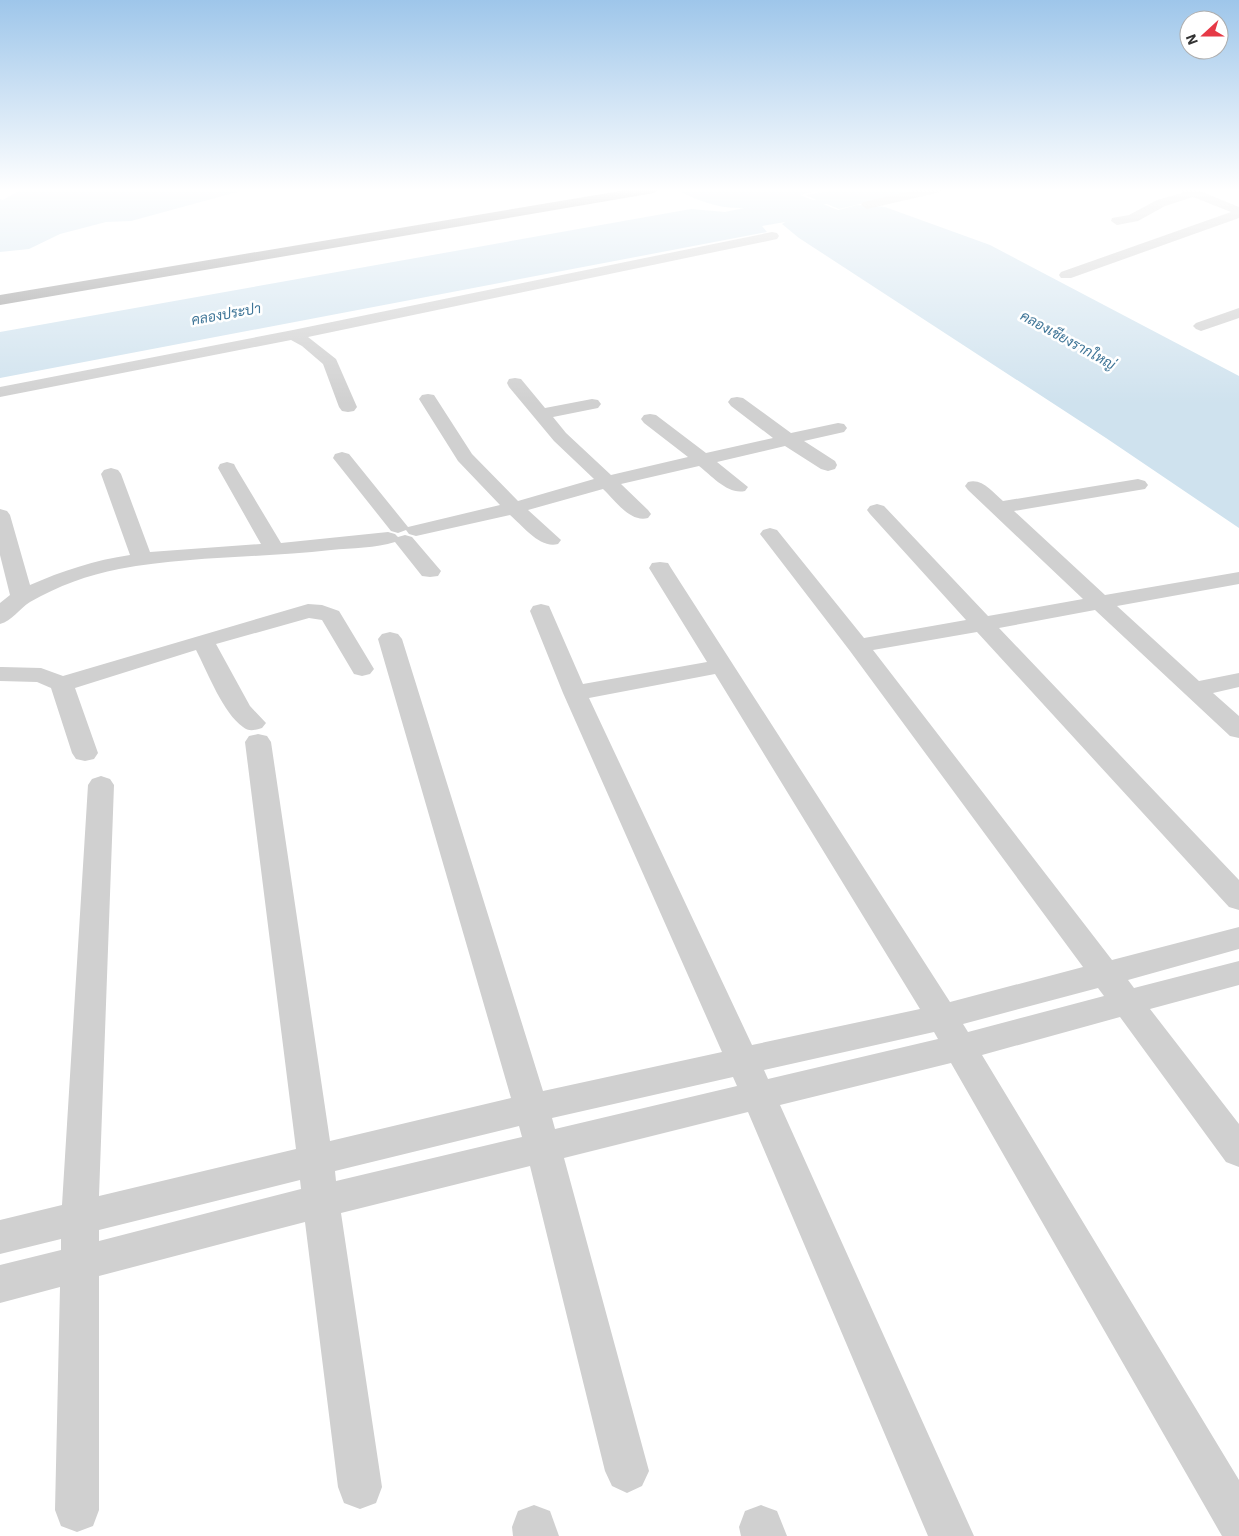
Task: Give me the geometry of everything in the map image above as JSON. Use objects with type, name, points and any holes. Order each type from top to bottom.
[{"type":"highway","points":[[0,288],[161,261]]},
{"type":"highway","points":[[0,300],[232,261]]},
{"type":"street","points":[[0,392],[293,335],[653,261]]},
{"type":"street","points":[[1066,275],[1105,261]]},
{"type":"street","points":[[1200,326],[1239,314]]},
{"type":"street","points":[[293,335],[308,343],[330,362],[348,407]]},
{"type":"street","points":[[515,383],[560,438],[641,514]]},
{"type":"street","points":[[428,399],[465,457],[514,508],[551,540]]},
{"type":"street","points":[[737,402],[787,439],[828,465]]},
{"type":"street","points":[[541,414],[592,404]]},
{"type":"street","points":[[650,419],[738,487]]},
{"type":"street","points":[[0,617],[4,610],[47,584],[76,574],[142,559],[274,550],[402,534],[514,508],[606,482],[838,428]]},
{"type":"street","points":[[342,458],[430,572]]},
{"type":"street","points":[[227,468],[274,550]]},
{"type":"street","points":[[111,474],[142,559]]},
{"type":"street","points":[[998,508],[1138,485]]},
{"type":"street","points":[[975,486],[1239,730]]},
{"type":"street","points":[[877,510],[1239,899]]},
{"type":"street","points":[[0,515],[22,598]]},
{"type":"street","points":[[770,534],[858,646],[1106,974],[1130,1003],[1239,1150]]},
{"type":"street","points":[[660,568],[951,1032],[1239,1522]]},
{"type":"street","points":[[858,646],[1239,578]]},
{"type":"street","points":[[1,669],[41,675],[62,684],[308,611],[322,612],[331,616],[362,669]]},
{"type":"street","points":[[541,611],[575,693],[759,1097],[951,1536]]},
{"type":"street","points":[[390,639],[543,1147],[627,1471]]},
{"type":"street","points":[[203,641],[240,710],[255,733],[317,1161],[360,1487]]},
{"type":"street","points":[[575,693],[722,666]]},
{"type":"street","points":[[1194,689],[1239,680]]},
{"type":"street","points":[[62,684],[85,753]]},
{"type":"street","points":[[77,1510],[80,1217],[102,786]]},
{"type":"street","points":[[0,1284],[543,1147],[759,1097],[951,1032],[1106,974],[1239,938]]},
{"type":"street","points":[[0,1236],[317,1161],[530,1108],[742,1061],[951,1032],[1130,1003],[1239,973]]},
{"type":"water","name":"คลองประปา","points":[[401,261],[616,261],[0,378],[0,332]]},
{"type":"water","name":"คลองเชียงรากใหญ่","points":[[834,261],[1020,261],[1239,376],[1239,528],[1106,438]]}]
